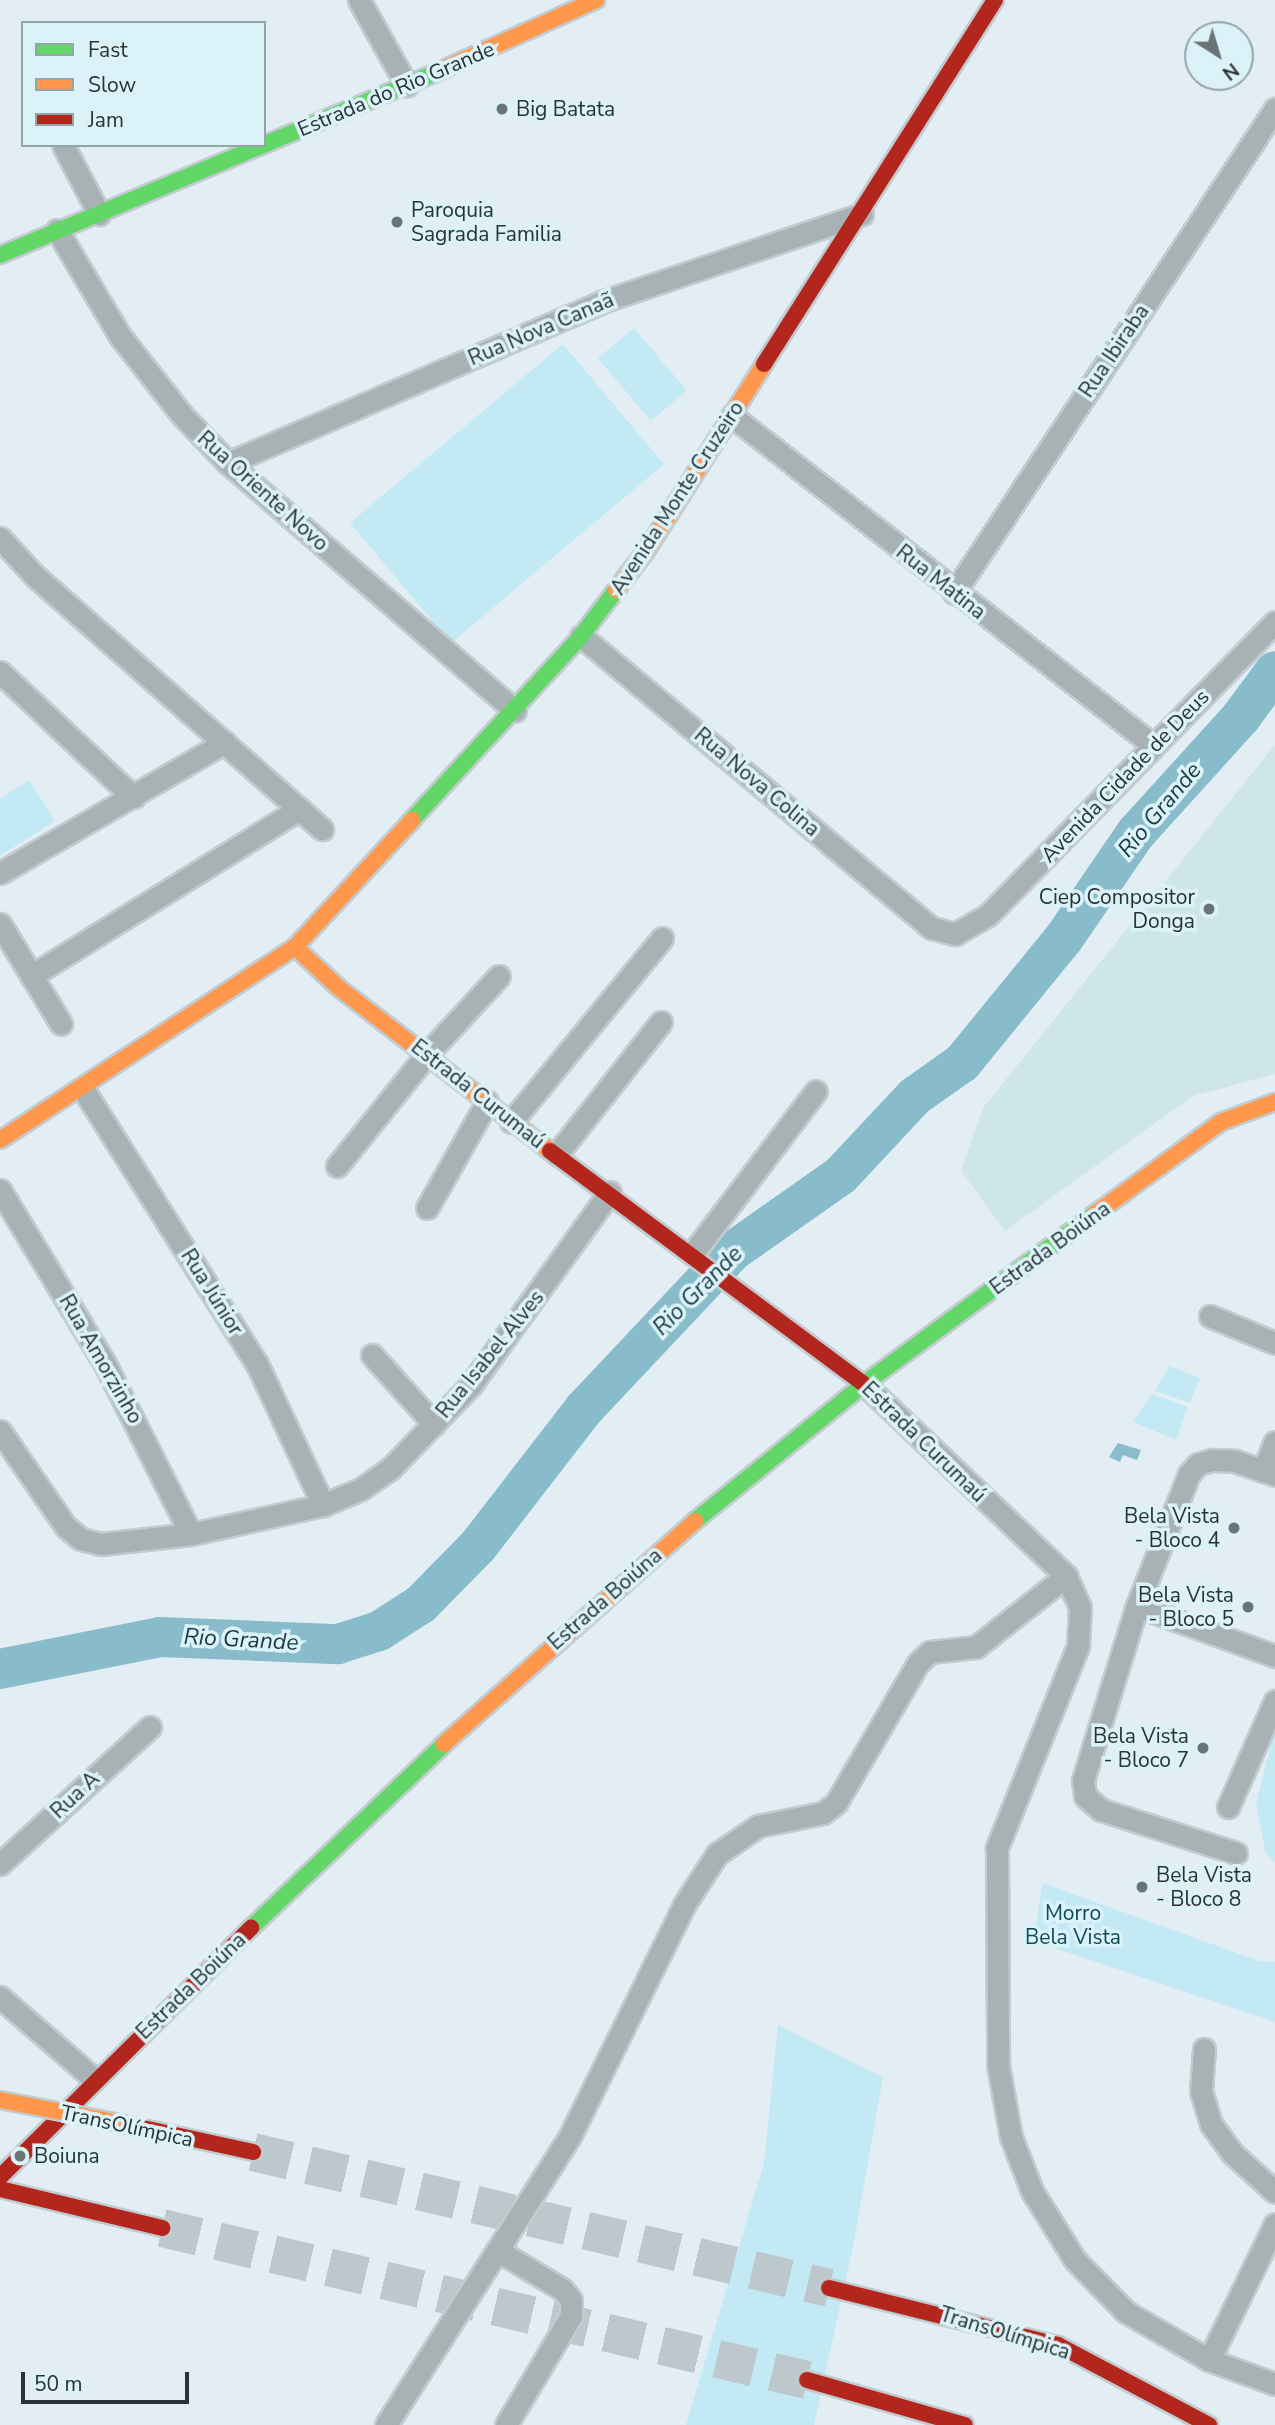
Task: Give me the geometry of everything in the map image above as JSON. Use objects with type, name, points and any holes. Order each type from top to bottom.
[{"type":"main road","name":"Estrada do Rio Grande","points":[[266,145],[407,86],[568,5],[596,0]]},
{"type":"main road","name":"Avenida Monte Cruzeiro","points":[[295,947],[516,711],[581,636],[646,551],[862,214],[995,0]]},
{"type":"main road","name":"Estrada do Rio Grande","points":[[0,255],[260,147]]},
{"type":"main road","name":"Estrada Curumaú","points":[[295,947],[339,988],[428,1054],[511,1122],[743,1290],[864,1384]]},
{"type":"main road","points":[[0,1140],[83,1089],[295,947]]},
{"type":"main road","name":"Estrada Boiúna","points":[[0,2177],[94,2079],[406,1779],[622,1582],[864,1384],[1221,1122],[1275,1102]]},
{"type":"main road","name":"TransOlímpica","points":[[0,2100],[253,2152]]},
{"type":"main road","points":[[0,2189],[162,2228]]},
{"type":"main road","name":"TransOlímpica","points":[[829,2288],[964,2318],[1058,2345],[1209,2425]]},
{"type":"main road","points":[[807,2380],[965,2425]]},
{"type":"street","points":[[359,0],[407,86]]},
{"type":"street","name":"Rua Ibiraba","points":[[954,593],[1275,109]]},
{"type":"street","points":[[64,147],[99,214]]},
{"type":"street","name":"Rua Nova Canaã","points":[[228,463],[604,301],[862,214]]},
{"type":"street","name":"Rua Oriente Novo","points":[[57,230],[120,336],[182,415],[228,463],[516,711]]},
{"type":"street","name":"Rua Matina","points":[[732,416],[954,593],[1153,746]]},
{"type":"street","points":[[0,538],[35,576],[322,829]]},
{"type":"street","name":"Avenida Cidade de Deus","points":[[932,928],[955,934],[988,915],[1275,622]]},
{"type":"street","name":"Rua Nova Colina","points":[[581,636],[932,928]]},
{"type":"street","points":[[0,672],[133,797]]},
{"type":"street","points":[[0,873],[225,742]]},
{"type":"street","points":[[31,975],[299,809]]},
{"type":"street","points":[[0,924],[61,1024]]},
{"type":"street","points":[[511,1122],[662,938]]},
{"type":"street","points":[[337,1166],[428,1054],[499,976]]},
{"type":"street","points":[[557,1154],[661,1022]]},
{"type":"street","name":"Rua Júnior","points":[[83,1089],[257,1363],[323,1505]]},
{"type":"street","points":[[698,1257],[816,1091]]},
{"type":"street","points":[[427,1208],[487,1102]]},
{"type":"street","name":"Rua Amorzinho","points":[[0,1190],[106,1366],[191,1534]]},
{"type":"street","name":"Rua Isabel Alves","points":[[0,1431],[66,1527],[81,1539],[101,1544],[191,1534],[323,1505],[361,1489],[391,1468],[470,1386],[610,1192]]},
{"type":"street","points":[[1210,1316],[1275,1343]]},
{"type":"street","points":[[372,1355],[434,1424]]},
{"type":"street","name":"Estrada Curumaú","points":[[864,1384],[1066,1576],[1080,1607],[1078,1646],[997,1848],[998,2065],[1011,2137],[1024,2170],[1074,2260],[1126,2312],[1209,2360],[1275,2384]]},
{"type":"street","points":[[1236,1853],[1101,1810],[1085,1796],[1083,1780],[1137,1606],[1189,1474],[1198,1464],[1236,1461],[1269,1473],[1275,1441]]},
{"type":"street","points":[[386,2425],[570,2136],[684,1905],[716,1854],[758,1826],[823,1813],[836,1803],[918,1663],[930,1652],[976,1647],[1066,1576]]},
{"type":"street","points":[[1137,1606],[1275,1656]]},
{"type":"street","points":[[1228,1807],[1275,1701]]},
{"type":"street","name":"Rua A","points":[[0,1864],[150,1727]]},
{"type":"street","points":[[0,1997],[94,2079]]},
{"type":"street","points":[[1204,2049],[1201,2091],[1211,2124],[1232,2153],[1275,2192]]},
{"type":"street","points":[[1209,2360],[1275,2224]]},
{"type":"street","points":[[497,2250],[562,2289],[571,2300],[571,2316],[506,2425]]},
{"type":"shaded area","name":"Ciep Compositor Donga","points":[[1275,745],[1275,1074],[1193,1096],[1005,1231],[961,1171],[983,1108]]},
{"type":"shaded area","points":[[1118,1443],[1141,1450],[1137,1460],[1123,1455],[1120,1462],[1109,1457]]},
{"type":"green space","points":[[634,328],[687,391],[651,421],[598,358]]},
{"type":"green space","points":[[563,344],[664,464],[451,643],[350,523]]},
{"type":"green space","points":[[29,780],[55,821],[0,856],[0,799]]},
{"type":"green space","points":[[1169,1366],[1200,1378],[1190,1403],[1155,1391]]},
{"type":"green space","points":[[1152,1394],[1188,1407],[1176,1440],[1133,1422]]},
{"type":"green space","points":[[1275,1728],[1275,1863],[1266,1853],[1256,1805]]},
{"type":"green space","name":"Morro Bela Vista","points":[[1042,1883],[1259,1961],[1275,1962],[1275,2022],[1034,1941]]},
{"type":"green space","points":[[778,2025],[883,2077],[853,2247],[814,2425],[686,2425],[764,2163]]},
{"type":"waterway","name":"Rio Grande","points":[[0,1669],[160,1637],[338,1644],[379,1631],[421,1604],[478,1546],[583,1410],[733,1251],[841,1175],[915,1096],[962,1063],[1064,938],[1136,833],[1241,717],[1275,671]]},
{"type":"tunnel","points":[[253,2152],[829,2288]]},
{"type":"tunnel","points":[[162,2228],[807,2380]]},
{"type":"traffic: fast","points":[[266,143],[446,68]]},
{"type":"traffic: fast","points":[[0,255],[258,147]]},
{"type":"traffic: fast","points":[[412,820],[581,636],[616,590]]},
{"type":"traffic: fast","points":[[695,1521],[864,1384],[1095,1214]]},
{"type":"traffic: fast","points":[[251,1928],[444,1744]]},
{"type":"traffic: slow","points":[[446,68],[596,0]]},
{"type":"traffic: slow","points":[[616,590],[646,551],[764,364]]},
{"type":"traffic: slow","points":[[0,1140],[295,947],[412,820]]},
{"type":"traffic: slow","points":[[295,947],[339,988],[550,1151]]},
{"type":"traffic: slow","points":[[1095,1214],[1221,1122],[1275,1102]]},
{"type":"traffic: slow","points":[[444,1744],[695,1521]]},
{"type":"traffic: slow","points":[[0,2100],[134,2126]]},
{"type":"traffic: jam","points":[[764,364],[995,0]]},
{"type":"traffic: jam","points":[[550,1151],[864,1384]]},
{"type":"traffic: jam","points":[[0,2177],[251,1928]]},
{"type":"traffic: jam","points":[[134,2126],[253,2152]]},
{"type":"traffic: jam","points":[[0,2189],[162,2228]]},
{"type":"traffic: jam","points":[[829,2288],[1058,2345],[1209,2425]]},
{"type":"traffic: jam","points":[[807,2380],[965,2425]]},
{"type":"place","name":"Big Batata","points":[[502,109]]},
{"type":"place","name":"Paroquia Sagrada Familia","points":[[397,222]]},
{"type":"place","name":"Ciep Compositor Donga","points":[[1209,909]]},
{"type":"place","name":"Bela Vista - Bloco 4","points":[[1234,1528]]},
{"type":"place","name":"Bela Vista - Bloco 5","points":[[1248,1607]]},
{"type":"place","name":"Bela Vista - Bloco 7","points":[[1203,1748]]},
{"type":"place","name":"Bela Vista - Bloco 8","points":[[1142,1887]]},
{"type":"place","name":"Boiuna","points":[[20,2156]]}]
